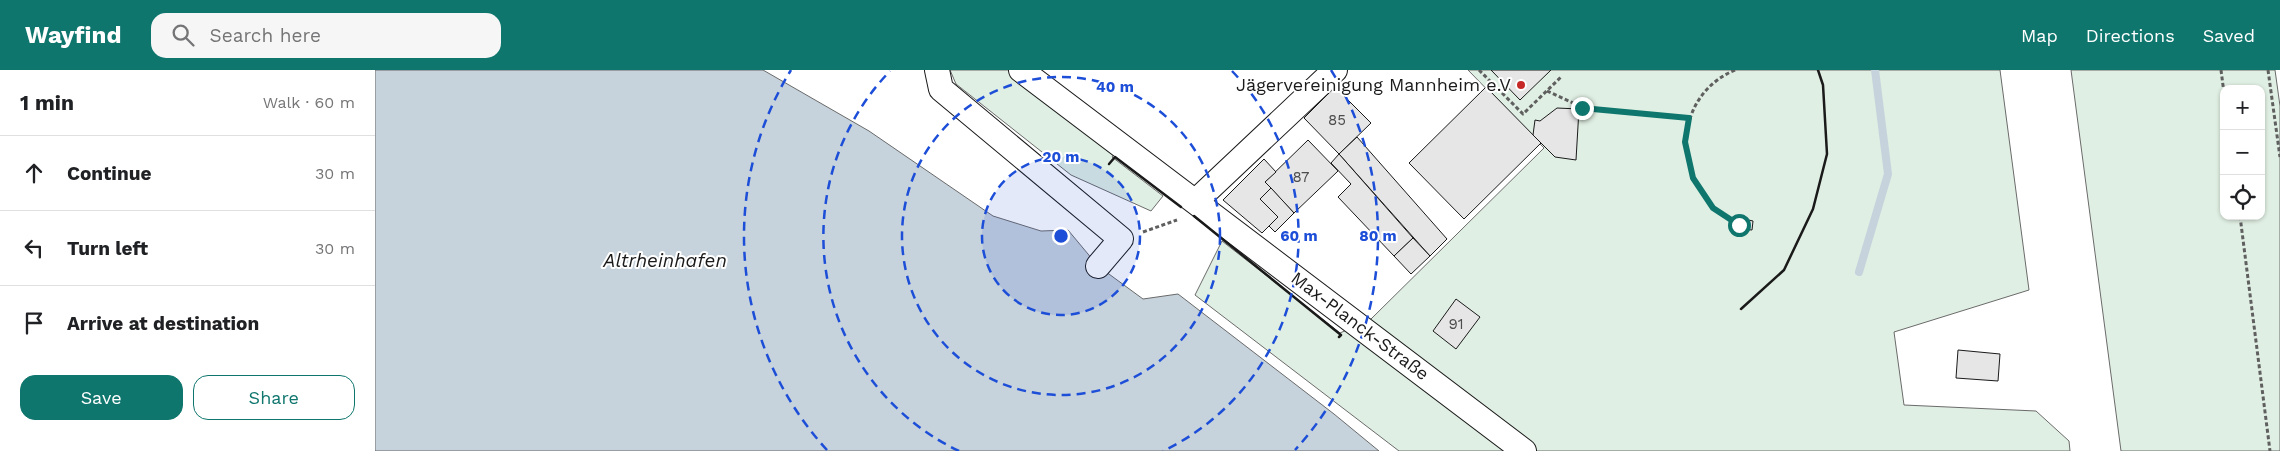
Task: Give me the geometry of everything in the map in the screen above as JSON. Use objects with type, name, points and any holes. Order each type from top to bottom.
[{"type":"street","points":[[937,70],[941,89],[1121,239],[1098,266]]},
{"type":"street","name":"Max-Planck-Straße","points":[[1021,70],[1524,451]]},
{"type":"street","points":[[1196,201],[1335,70]]},
{"type":"path","points":[[1479,70],[1523,114],[1562,76]]},
{"type":"path","points":[[1735,70],[1721,76],[1697,102],[1689,118],[1685,142],[1693,178],[1713,208],[1739,225]]},
{"type":"path","points":[[2221,70],[2223,85]]},
{"type":"path","points":[[2268,70],[2280,157]]},
{"type":"path","points":[[1547,91],[1582,108],[1689,118]]},
{"type":"path","points":[[2241,220],[2270,451]]},
{"type":"path","points":[[1121,239],[1176,222]]},
{"type":"green space","points":[[950,70],[1008,70],[1115,153],[1112,157],[1163,196],[1151,211],[1071,175],[956,84]]},
{"type":"green space","points":[[1468,70],[2000,70],[2029,290],[1894,332],[1904,405],[2036,411],[2069,441],[2070,451],[1399,451],[1195,295],[1222,241],[1340,333],[1371,319],[1544,148]]},
{"type":"green space","points":[[2071,70],[2275,70],[2280,106],[2280,451],[2121,451]]},
{"type":"water","name":"Altrheinhafen","points":[[375,70],[763,70],[869,131],[993,216],[1041,231],[1068,230],[1098,266],[1143,299],[1178,294],[1379,451],[375,451]]},
{"type":"building","name":"Jägervereinigung Mannheim e.V","points":[[1491,70],[1551,70],[1520,100]]},
{"type":"building","points":[[1335,87],[1371,123],[1339,154],[1304,118]]},
{"type":"building","points":[[1486,87],[1541,143],[1464,219],[1409,163]]},
{"type":"building","points":[[1557,108],[1579,109],[1576,160],[1555,157],[1533,135],[1535,120],[1540,121]]},
{"type":"building","points":[[1357,137],[1447,239],[1430,256],[1339,154]]},
{"type":"building","points":[[1308,140],[1338,171],[1294,213],[1265,182]]},
{"type":"building","points":[[1339,154],[1413,238],[1394,256],[1338,197],[1351,184],[1331,163]]},
{"type":"building","points":[[1264,159],[1276,172],[1265,182],[1271,188],[1260,199],[1278,217],[1262,233],[1223,200]]},
{"type":"building","points":[[1271,188],[1294,213],[1275,232],[1269,226],[1278,217],[1260,199]]},
{"type":"building","points":[[1744,219],[1753,221],[1752,230],[1742,229]]},
{"type":"building","points":[[1413,238],[1430,256],[1411,274],[1394,256]]},
{"type":"building","points":[[1456,299],[1480,317],[1456,349],[1433,331]]},
{"type":"building","points":[[1958,350],[2000,354],[1998,381],[1956,378]]},
{"type":"waterway","points":[[1859,272],[1888,174],[1875,70]]},
{"type":"wall","points":[[1741,309],[1784,270],[1813,209],[1827,154],[1823,85],[1818,70]]},
{"type":"wall","points":[[1109,164],[1115,157],[1181,207]]},
{"type":"wall","points":[[1194,216],[1341,335],[1339,337]]},
{"type":"place","name":"Jägervereinigung Mannheim e.V","points":[[1521,85]]},
{"type":"route","points":[[1582,108],[1689,118],[1685,142],[1693,178],[1713,208],[1739,225]]}]
